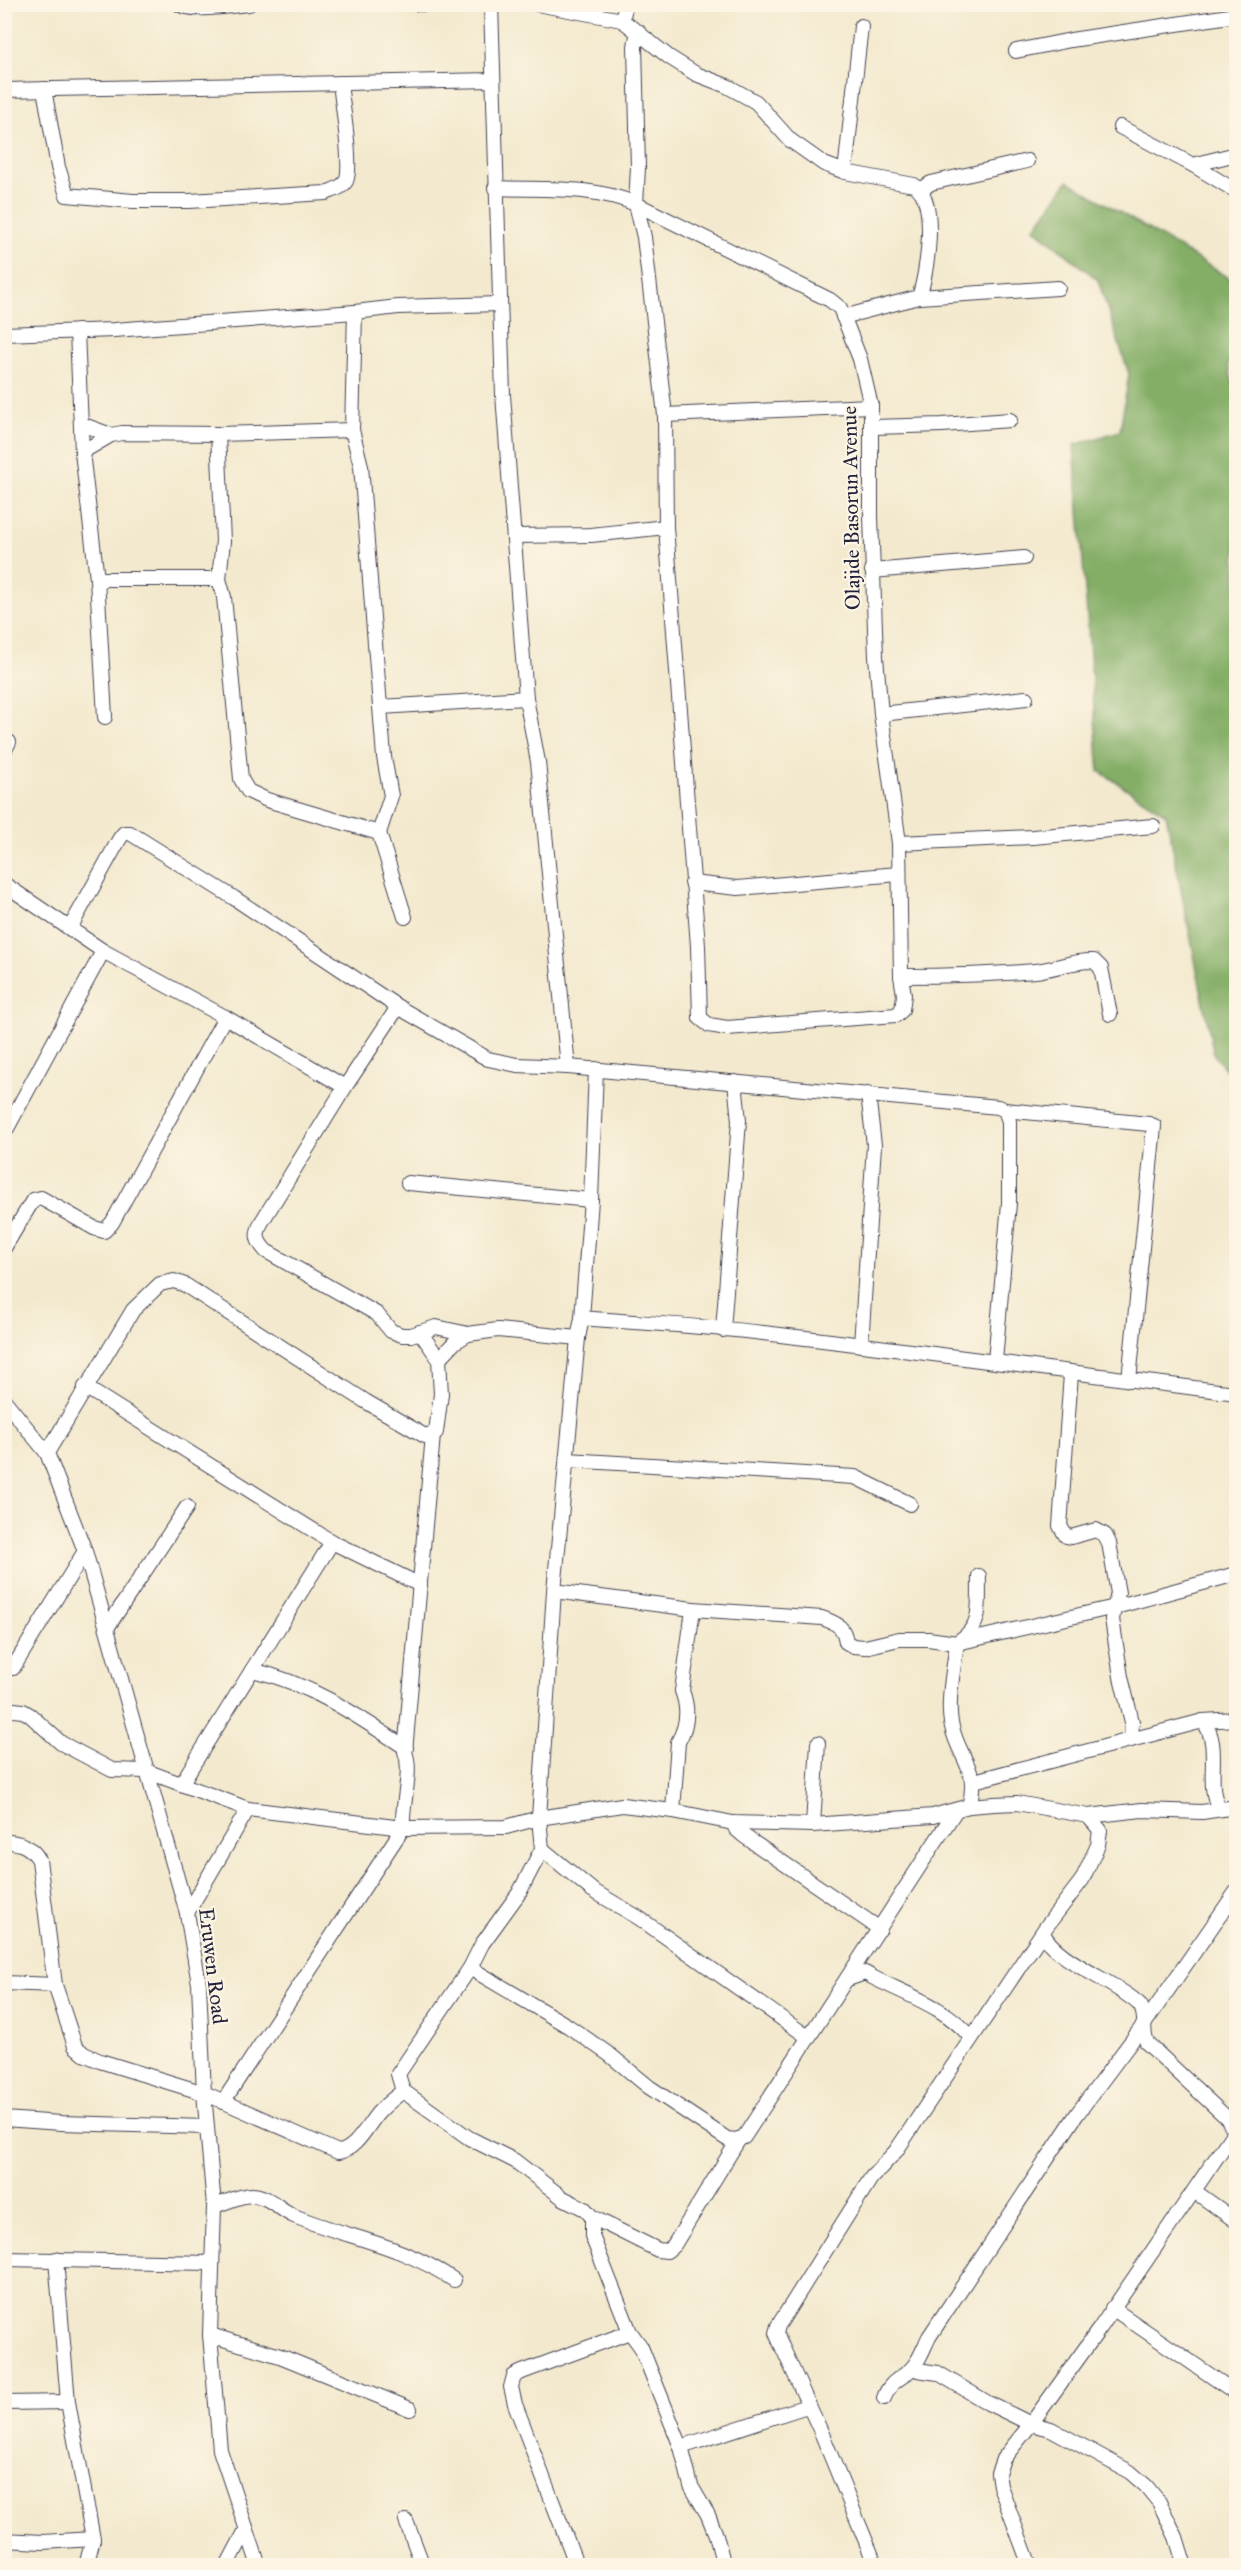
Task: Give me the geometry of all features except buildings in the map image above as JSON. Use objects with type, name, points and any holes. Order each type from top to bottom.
[{"type":"street","points":[[179,4],[193,8],[249,4]]},
{"type":"street","points":[[419,4],[435,4]]},
{"type":"street","points":[[490,4],[503,395],[526,698],[538,762],[568,1067]]},
{"type":"street","points":[[537,4],[622,20],[669,57],[696,74],[727,86],[756,102],[790,140],[824,164],[845,172],[914,185],[922,189],[926,196],[929,230],[927,273],[919,297]]},
{"type":"street","points":[[622,20],[626,4]]},
{"type":"street","points":[[1016,51],[1234,12]]},
{"type":"street","points":[[845,172],[861,26]]},
{"type":"street","points":[[638,31],[635,46],[638,167],[636,204],[644,237],[665,415],[666,527],[692,883],[738,888],[898,874]]},
{"type":"street","points":[[4,90],[493,80]]},
{"type":"street","points":[[44,89],[58,167],[67,195],[133,201],[189,201],[326,192],[337,189],[345,182],[349,168],[340,83]]},
{"type":"street","points":[[1120,127],[1193,165],[1236,191]]},
{"type":"street","points":[[1193,165],[1236,154]]},
{"type":"street","points":[[922,189],[932,183],[1027,161]]},
{"type":"street","name":"Olajide Basorun Avenue","points":[[495,188],[598,191],[636,204],[830,300],[840,308],[860,359],[871,406],[873,427],[872,571],[881,714],[899,843],[901,976],[904,996],[902,1010],[896,1015],[727,1028],[709,1025],[700,1018],[698,1007],[698,946],[692,883]]},
{"type":"street","points":[[843,317],[919,297],[1058,288]]},
{"type":"street","points":[[4,334],[356,312],[398,306],[499,304]]},
{"type":"street","points":[[356,312],[352,430],[362,466],[384,756],[391,796],[379,833],[405,917]]},
{"type":"street","points":[[77,331],[82,452],[98,579],[105,717]]},
{"type":"street","points":[[665,415],[871,406]]},
{"type":"street","points":[[873,427],[1010,420]]},
{"type":"street","points":[[81,424],[111,435],[352,430]]},
{"type":"street","points":[[218,434],[223,540],[219,579],[224,597],[241,779],[249,791],[267,800],[379,833]]},
{"type":"street","points":[[82,452],[111,435]]},
{"type":"street","points":[[514,536],[591,535],[666,527]]},
{"type":"street","points":[[872,571],[1024,558]]},
{"type":"street","points":[[98,579],[219,579]]},
{"type":"street","points":[[381,707],[526,698]]},
{"type":"street","points":[[881,714],[1026,698]]},
{"type":"street","points":[[899,843],[1033,837],[1153,826]]},
{"type":"street","points":[[70,928],[120,838],[124,833],[130,833],[234,898],[398,1007],[488,1059],[517,1065],[568,1067],[998,1107],[1005,1110],[1154,1126],[1129,1380]]},
{"type":"street","points":[[4,884],[103,951],[225,1017],[345,1087]]},
{"type":"street","points":[[4,1134],[103,951]]},
{"type":"street","points":[[901,976],[983,975],[1039,970],[1081,960],[1094,961],[1101,968],[1110,1014]]},
{"type":"street","points":[[398,1007],[345,1087],[261,1223],[257,1233],[258,1242],[266,1251],[377,1314],[391,1331],[402,1335],[436,1328],[468,1334],[498,1330],[578,1338]]},
{"type":"street","points":[[4,1248],[33,1200],[41,1198],[94,1228],[104,1230],[112,1223],[225,1017]]},
{"type":"street","points":[[596,1070],[591,1200],[582,1318],[578,1338],[554,1591],[539,1818],[543,1849],[519,1893],[482,1944],[470,1968],[398,2074],[403,2091],[469,2138],[515,2161],[563,2198],[585,2209],[592,2217],[658,2250],[667,2251],[674,2246],[739,2139]]},
{"type":"street","points":[[723,1330],[739,1121],[735,1082]]},
{"type":"street","points":[[861,1346],[874,1145],[868,1094]]},
{"type":"street","points":[[995,1361],[1009,1203],[1009,1121],[1005,1110]]},
{"type":"street","points":[[408,1184],[591,1200]]},
{"type":"street","points":[[47,1453],[133,1310],[160,1284],[174,1281],[185,1285],[365,1401],[425,1436],[433,1435]]},
{"type":"street","points":[[582,1318],[723,1330],[995,1361],[1071,1374],[1236,1393]]},
{"type":"street","points":[[223,2102],[403,1828],[402,1814],[408,1761],[405,1752],[433,1435],[436,1432],[441,1394],[439,1359],[420,1332]]},
{"type":"street","points":[[439,1359],[455,1342],[468,1334]]},
{"type":"street","points":[[1071,1374],[1060,1526],[1066,1536],[1071,1537],[1096,1530],[1105,1535],[1109,1543],[1118,1593],[1112,1618],[1121,1677],[1132,1722],[1131,1740]]},
{"type":"street","points":[[85,1388],[332,1542],[420,1585]]},
{"type":"street","name":"Eruwen Road","points":[[5,1400],[47,1453],[85,1551],[187,1913],[199,1984],[204,2093],[214,2206],[210,2335],[220,2450],[259,2565]]},
{"type":"street","points":[[567,1460],[846,1476],[873,1485],[910,1504]]},
{"type":"street","points":[[107,1628],[188,1507]]},
{"type":"street","points":[[181,1784],[332,1542]]},
{"type":"street","points":[[13,1668],[85,1551]]},
{"type":"street","points":[[554,1591],[693,1608],[822,1618],[838,1624],[844,1631],[846,1642],[853,1646],[865,1647],[899,1639],[928,1639],[957,1643],[1115,1607],[1236,1574]]},
{"type":"street","points":[[470,1968],[568,2026],[610,2055],[649,2087],[727,2139],[744,2137],[808,2037],[963,1808],[974,1781],[952,1727],[950,1711],[957,1643],[970,1634],[976,1625],[979,1576]]},
{"type":"street","points":[[673,1811],[678,1742],[683,1733],[687,1714],[682,1691],[693,1608]]},
{"type":"street","points":[[252,1670],[281,1677],[307,1688],[354,1714],[406,1748]]},
{"type":"street","points":[[4,1710],[30,1715],[62,1743],[112,1770],[146,1771],[248,1809],[403,1828],[506,1827],[539,1818],[622,1805],[673,1811],[734,1823],[813,1825],[933,1816],[963,1808],[1017,1803],[1088,1816],[1142,1810],[1202,1812],[1236,1807]]},
{"type":"street","points":[[974,1781],[1203,1722],[1236,1719]]},
{"type":"street","points":[[1203,1722],[1209,1732],[1215,1762],[1214,1796],[1219,1808]]},
{"type":"street","points":[[813,1825],[818,1743]]},
{"type":"street","points":[[187,1913],[248,1809]]},
{"type":"street","points":[[876,2565],[822,2434],[807,2406],[776,2333],[778,2326],[871,2178],[896,2151],[970,2038],[1082,1880],[1098,1845],[1101,1830],[1088,1816]]},
{"type":"street","points":[[734,1823],[736,1829],[744,1836],[880,1929]]},
{"type":"street","points":[[4,1842],[27,1846],[35,1852],[39,1860],[55,1985],[75,2046],[84,2054],[204,2093],[338,2152],[351,2147],[378,2113],[403,2091]]},
{"type":"street","points":[[543,1849],[592,1890],[639,1918],[808,2037]]},
{"type":"street","points":[[884,2398],[888,2387],[916,2365],[929,2337],[1077,2114],[1145,2023],[1236,1892]]},
{"type":"street","points":[[1030,2565],[1000,2486],[998,2473],[1003,2459],[1031,2424],[1194,2192],[1234,2124],[1147,2043],[1143,2034],[1144,2011],[1134,1999],[1067,1957],[1046,1940],[1043,1933]]},
{"type":"street","points":[[848,1979],[864,1973],[949,2017],[963,2028],[970,2038]]},
{"type":"street","points":[[4,1983],[55,1985]]},
{"type":"street","points":[[4,2119],[207,2127]]},
{"type":"street","points":[[1194,2192],[1236,2221]]},
{"type":"street","points":[[214,2206],[253,2195],[271,2201],[290,2214],[322,2227],[404,2252],[429,2263],[454,2280]]},
{"type":"street","points":[[592,2217],[592,2236],[630,2331],[641,2347],[681,2447],[691,2486],[708,2515],[724,2565]]},
{"type":"street","points":[[4,2259],[211,2263]]},
{"type":"street","points":[[56,2259],[68,2402],[93,2539],[86,2565]]},
{"type":"street","points":[[1112,2308],[1236,2394]]},
{"type":"street","points":[[577,2565],[515,2404],[511,2387],[514,2376],[522,2372],[630,2331]]},
{"type":"street","points":[[210,2335],[280,2356],[410,2409]]},
{"type":"street","points":[[916,2365],[918,2370],[938,2373],[988,2403],[1031,2424],[1051,2429],[1130,2472],[1146,2486],[1158,2502],[1176,2537],[1185,2565]]},
{"type":"street","points":[[4,2403],[68,2402]]},
{"type":"street","points":[[681,2447],[807,2406]]},
{"type":"street","points":[[406,2521],[423,2565]]},
{"type":"street","points":[[227,2565],[246,2530]]},
{"type":"street","points":[[4,2540],[43,2542],[93,2539]]},
{"type":"green space","points":[[1068,181],[1236,282],[1236,351],[1228,365],[1236,393],[1236,1082],[1214,1055],[1166,814],[1099,771],[1074,445],[1120,431],[1129,374],[1098,280],[1034,228]]}]
